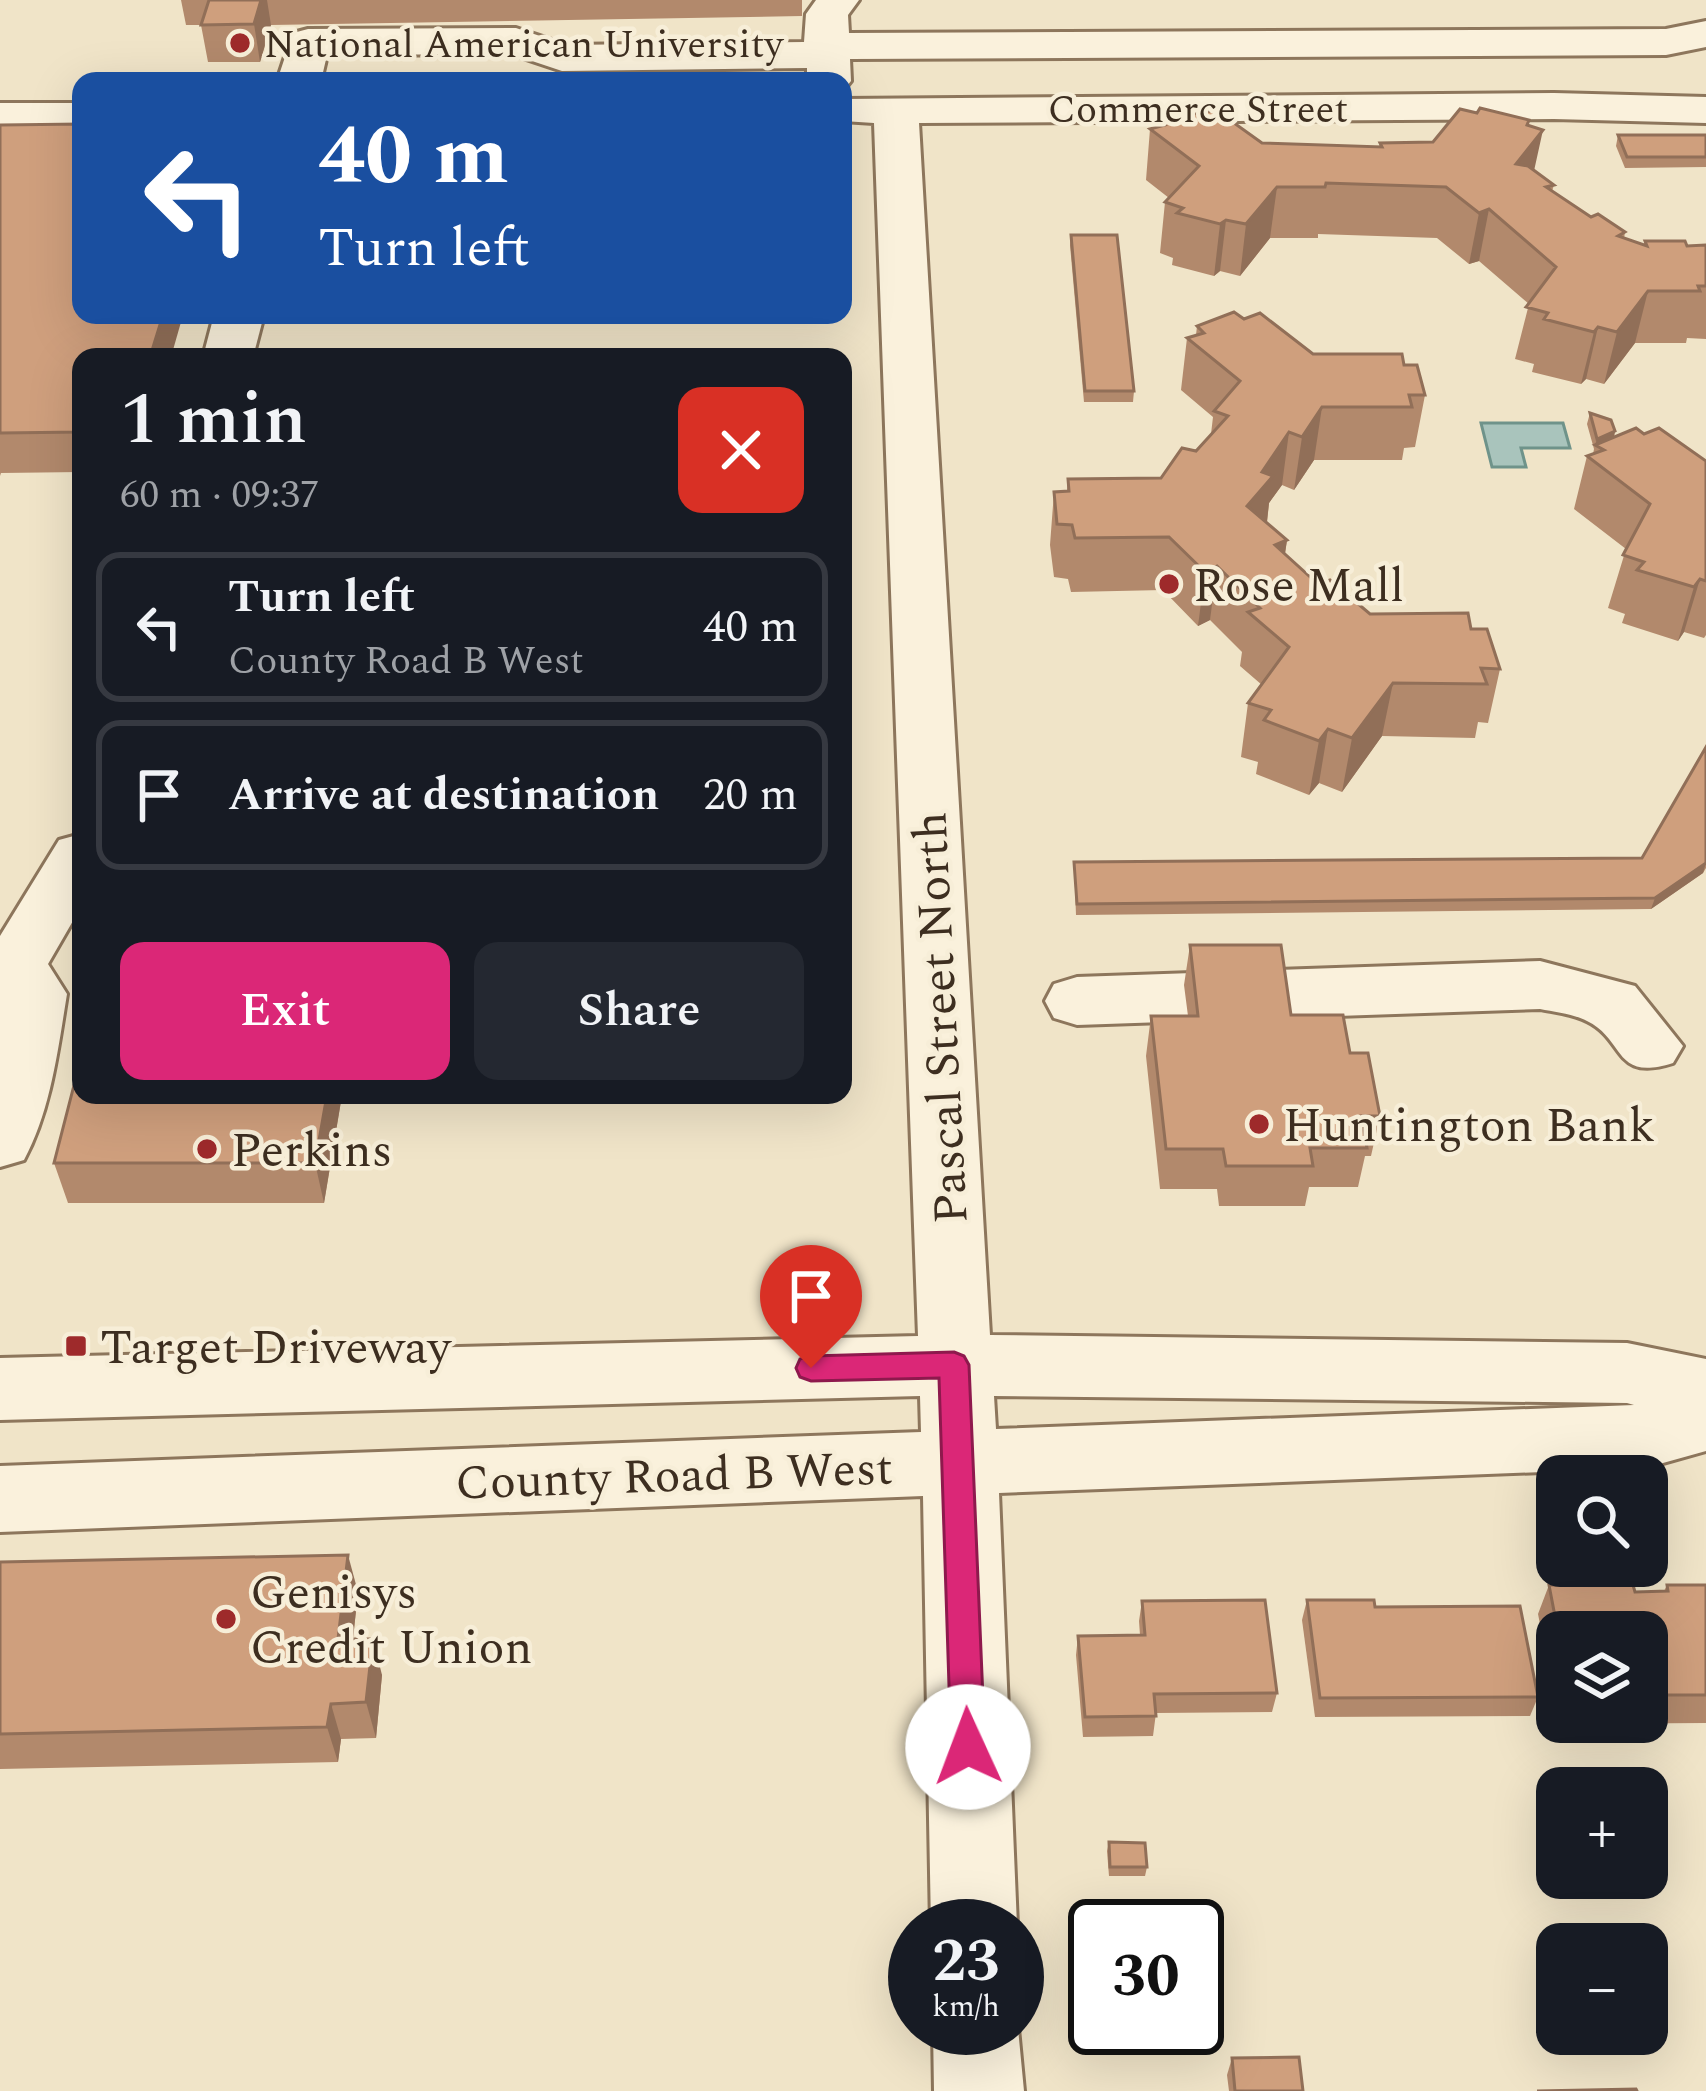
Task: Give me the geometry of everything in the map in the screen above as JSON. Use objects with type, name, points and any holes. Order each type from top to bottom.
[{"type":"street","points":[[828,64],[827,14],[838,0]]},
{"type":"street","points":[[1390,0],[1421,107]]},
{"type":"street","points":[[300,72],[308,42],[516,41],[561,70],[812,56],[828,64],[1402,44],[1666,42],[1706,34]]},
{"type":"street","name":"Commerce Street","points":[[1553,106],[1706,91]]},
{"type":"street","name":"Commerce Street","points":[[852,110],[1553,106],[1706,110]]},
{"type":"street","name":"Pascal Street North","points":[[896,110],[960,1462],[973,1899]]},
{"type":"street","points":[[0,116],[72,116]]},
{"type":"street","points":[[0,1141],[35,994],[7,971],[72,869]]},
{"type":"street","points":[[1077,1001],[1276,998],[1540,985],[1612,1004],[1650,1046]]},
{"type":"street","name":"County Road B West","points":[[0,1389],[954,1365],[1627,1372],[1706,1390]]},
{"type":"street","name":"County Road B West","points":[[0,1499],[1645,1436],[1706,1420]]},
{"type":"street","points":[[978,2055],[979,2091]]},
{"type":"water","points":[[1481,423],[1563,423],[1570,448],[1521,448],[1526,467],[1492,467]]},
{"type":"building","points":[[209,0],[261,0],[254,24],[201,25]]},
{"type":"building","points":[[1480,108],[1529,120],[1527,125],[1543,130],[1516,164],[1528,166],[1554,185],[1546,187],[1591,217],[1598,214],[1625,232],[1618,236],[1647,246],[1645,241],[1706,245],[1706,286],[1698,286],[1700,291],[1648,291],[1617,332],[1598,327],[1594,332],[1544,319],[1548,313],[1526,307],[1556,267],[1489,209],[1479,213],[1446,187],[1326,183],[1325,187],[1277,187],[1246,224],[1226,220],[1220,224],[1177,213],[1183,208],[1165,202],[1199,166],[1150,129],[1165,125],[1160,120],[1216,110],[1262,143],[1382,147],[1380,143],[1433,142],[1460,109],[1477,113]]},
{"type":"building","points":[[72,124],[72,324],[160,324],[153,348],[72,348],[72,432],[0,433],[0,125]]},
{"type":"building","points":[[1618,135],[1706,135],[1706,157],[1627,157]]},
{"type":"building","points":[[1071,235],[1117,235],[1134,391],[1085,391]]},
{"type":"building","points":[[1234,312],[1244,319],[1260,313],[1313,354],[1402,354],[1404,365],[1417,365],[1425,395],[1409,395],[1412,407],[1322,407],[1302,437],[1289,432],[1262,472],[1273,476],[1247,506],[1287,540],[1275,545],[1318,584],[1330,580],[1370,614],[1468,613],[1471,629],[1487,629],[1500,669],[1481,668],[1487,684],[1393,683],[1352,738],[1328,729],[1319,741],[1264,720],[1271,710],[1248,703],[1289,647],[1248,612],[1260,608],[1217,566],[1205,572],[1169,537],[1075,538],[1072,525],[1057,524],[1054,492],[1069,491],[1068,479],[1161,478],[1182,448],[1196,451],[1228,416],[1214,411],[1240,381],[1187,338],[1204,333],[1197,326]]},
{"type":"building","points":[[1590,413],[1611,420],[1615,431],[1597,439]]},
{"type":"building","points":[[1636,428],[1644,434],[1659,428],[1706,461],[1706,581],[1700,579],[1694,587],[1637,570],[1644,562],[1623,555],[1650,504],[1587,456],[1604,450],[1595,445]]},
{"type":"building","points":[[1706,747],[1706,863],[1655,898],[1077,904],[1074,862],[1642,858]]},
{"type":"building","name":"Huntington Bank","points":[[1190,945],[1281,945],[1291,1015],[1343,1015],[1350,1053],[1368,1053],[1380,1116],[1361,1116],[1367,1148],[1310,1148],[1313,1166],[1226,1166],[1223,1149],[1166,1149],[1151,1016],[1198,1016]]},
{"type":"building","points":[[72,1093],[72,1104],[325,1104],[315,1163],[54,1163]]},
{"type":"building","points":[[348,1555],[338,1639],[373,1639],[366,1702],[331,1704],[327,1727],[0,1734],[0,1562]]},
{"type":"building","points":[[1668,1585],[1706,1585],[1706,1695],[1668,1695],[1668,1611],[1554,1611],[1549,1587],[1634,1587],[1635,1592],[1668,1591]]},
{"type":"building","points":[[1265,1600],[1277,1693],[1154,1694],[1156,1716],[1085,1717],[1078,1636],[1145,1635],[1142,1601]]},
{"type":"building","points":[[1307,1600],[1374,1600],[1375,1607],[1520,1606],[1536,1697],[1320,1698]]},
{"type":"building","points":[[1109,1842],[1145,1843],[1147,1867],[1110,1867]]},
{"type":"building","points":[[1299,2057],[1303,2091],[1235,2091],[1232,2058]]},
{"type":"building","points":[[1636,2089],[1637,2091],[1537,2091]]},
{"type":"place","name":"National American University","points":[[240,43]]},
{"type":"place","name":"Rose Mall","points":[[1169,584]]},
{"type":"place","name":"Huntington Bank","points":[[1259,1124]]},
{"type":"place","name":"Perkins","points":[[207,1149]]},
{"type":"place","name":"Target Driveway","points":[[76,1346]]},
{"type":"place","name":"Genisys Credit Union","points":[[226,1619]]},
{"type":"route","points":[[811,1368],[954,1365],[968,1747]]}]
